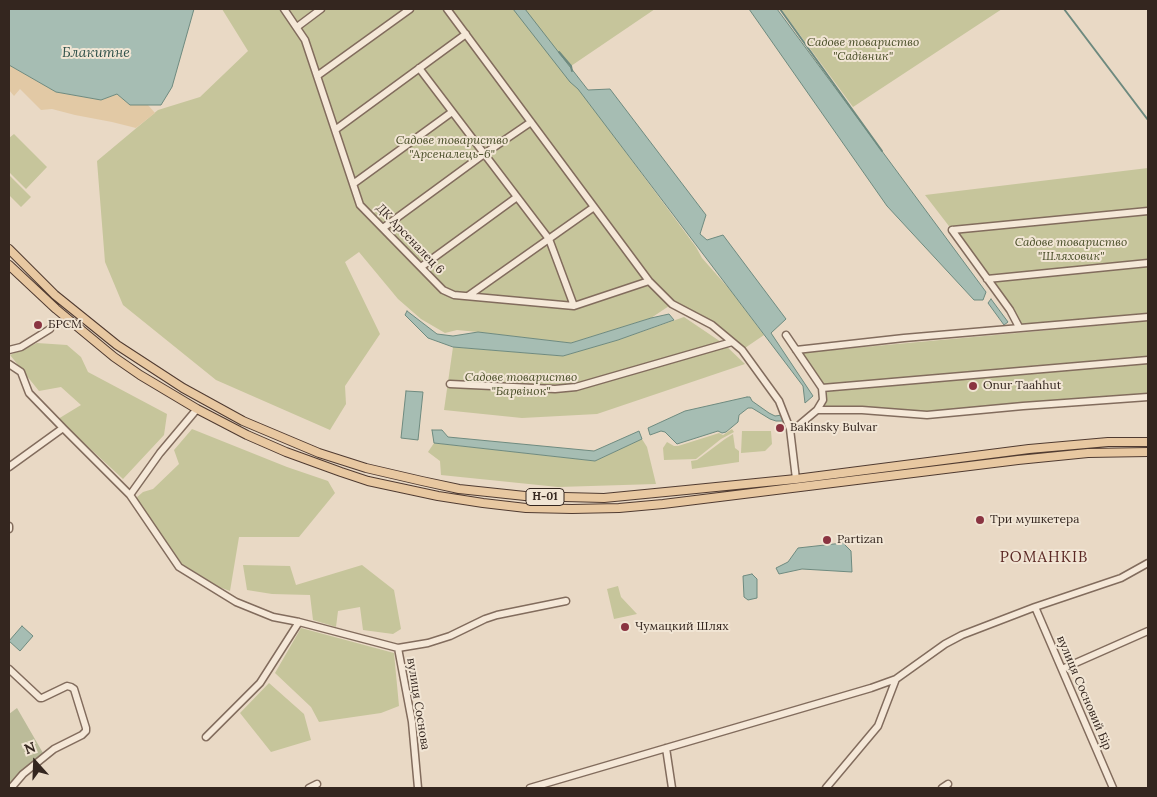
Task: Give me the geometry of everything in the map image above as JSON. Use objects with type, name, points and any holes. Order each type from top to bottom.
[{"type":"main road","name":"Н-01","points":[[9,249],[55,295],[116,345],[183,388],[243,421],[319,453],[366,468],[459,489],[525,496],[614,497],[796,479],[1029,449],[1108,442],[1148,442]]},
{"type":"main road","name":"Н-01","points":[[9,265],[56,309],[108,352],[197,409],[247,435],[286,452],[341,472],[368,481],[438,496],[526,508],[610,508],[663,504],[1018,460],[1088,453],[1148,452]]},
{"type":"street","name":"ДК Арсеналец 6","points":[[284,9],[305,40],[360,205],[443,290],[454,295],[574,306],[649,281]]},
{"type":"street","points":[[297,27],[322,9]]},
{"type":"street","points":[[317,76],[410,9]]},
{"type":"street","points":[[447,9],[649,281],[672,304],[712,325],[742,350],[779,401],[790,429],[796,479]]},
{"type":"street","points":[[335,130],[466,34]]},
{"type":"street","points":[[419,68],[549,239],[574,306]]},
{"type":"street","points":[[354,184],[452,112]]},
{"type":"street","points":[[383,228],[531,122]]},
{"type":"street","points":[[421,267],[517,197]]},
{"type":"street","points":[[468,296],[594,208]]},
{"type":"street","points":[[1019,327],[1010,310],[952,230],[1148,211]]},
{"type":"street","points":[[987,279],[1148,263]]},
{"type":"street","points":[[796,350],[1019,327],[1148,317]]},
{"type":"street","points":[[9,350],[21,346],[50,329]]},
{"type":"street","points":[[786,335],[822,388],[823,400],[817,410],[798,426],[790,429]]},
{"type":"street","points":[[450,384],[555,389],[576,387],[732,342]]},
{"type":"street","points":[[822,388],[1148,360]]},
{"type":"street","points":[[9,364],[21,372],[29,393],[130,495],[179,567],[236,602],[273,618],[299,622],[398,648]]},
{"type":"street","points":[[817,410],[862,410],[927,415],[1148,397]]},
{"type":"street","points":[[130,495],[160,453],[197,409]]},
{"type":"street","points":[[9,467],[62,428]]},
{"type":"street","points":[[530,788],[871,688],[896,679],[945,644],[962,635],[1035,607],[1122,578],[1147,566]]},
{"type":"street","name":"вулиця Соснова","points":[[418,788],[412,722],[398,648],[428,643],[450,636],[484,619],[497,615],[566,601]]},
{"type":"street","name":"вулиця Сосновий Бір","points":[[1035,607],[1113,788]]},
{"type":"street","points":[[206,737],[260,683],[299,622]]},
{"type":"street","points":[[1062,669],[1148,632]]},
{"type":"street","points":[[9,669],[40,698],[67,686],[74,689],[86,728],[82,735],[54,749],[23,774],[12,788]]},
{"type":"street","points":[[826,788],[878,726],[896,679]]},
{"type":"street","points":[[666,748],[672,788]]},
{"type":"street","points":[[309,788],[317,784]]},
{"type":"green space","name":"Садове товариство \"Арсеналець-6\"","points":[[222,9],[655,9],[571,66],[578,88],[696,247],[702,258],[731,291],[764,335],[742,350],[712,325],[672,304],[651,318],[571,343],[457,330],[445,333],[421,319],[398,299],[359,252],[345,262],[380,334],[345,386],[346,404],[330,430],[216,380],[123,305],[105,262],[97,161],[158,110],[200,97],[248,51]]},
{"type":"green space","name":"Садове товариство \"Садівник\"","points":[[781,9],[1002,9],[853,107]]},
{"type":"green space","points":[[14,134],[47,167],[26,189],[9,172],[9,138]]},
{"type":"green space","name":"Садове товариство \"Шляховик\"","points":[[1148,168],[1148,317],[1019,327],[952,230],[925,195]]},
{"type":"green space","points":[[9,175],[31,197],[21,207],[9,195]]},
{"type":"green space","name":"Садове товариство \"Барвінок\"","points":[[684,317],[724,344],[745,364],[597,414],[522,418],[444,410],[453,347],[563,356],[618,340]]},
{"type":"green space","points":[[1148,321],[1148,397],[927,415],[823,410],[822,388],[799,353]]},
{"type":"green space","points":[[37,343],[67,345],[81,357],[88,372],[167,414],[164,435],[123,479],[58,419],[81,405],[61,387],[39,391],[10,355]]},
{"type":"green space","points":[[192,429],[287,467],[328,481],[335,493],[299,537],[239,537],[230,591],[219,587],[182,564],[136,498],[143,492],[153,489],[179,464],[174,450]]},
{"type":"green space","points":[[732,429],[734,432],[721,439],[696,459],[664,460],[663,448],[667,442],[678,446],[719,433],[723,435]]},
{"type":"green space","points":[[742,431],[771,431],[772,444],[765,451],[741,453]]},
{"type":"green space","points":[[733,434],[735,448],[739,451],[739,462],[692,469],[691,461],[697,460]]},
{"type":"green space","points":[[642,439],[647,447],[656,484],[558,487],[441,475],[440,461],[428,452],[434,443],[595,461]]},
{"type":"green space","points":[[243,565],[290,566],[296,585],[362,565],[394,590],[401,629],[393,634],[363,630],[360,607],[338,611],[336,627],[313,620],[310,595],[272,594],[247,590]]},
{"type":"green space","points":[[618,586],[621,597],[637,614],[614,619],[607,589]]},
{"type":"green space","points":[[301,628],[394,653],[399,706],[381,713],[319,722],[311,707],[275,673]]},
{"type":"green space","points":[[269,683],[304,714],[311,740],[271,752],[240,713]]},
{"type":"green space","points":[[17,708],[43,753],[21,772],[9,786],[9,714]]},
{"type":"sand","points":[[9,65],[56,92],[101,100],[117,94],[130,105],[148,105],[155,113],[136,128],[52,109],[41,110],[20,89],[14,96],[9,90]]},
{"type":"water","name":"Блакитне","points":[[9,9],[194,9],[172,87],[161,105],[130,105],[117,94],[101,100],[56,92],[9,65]]},
{"type":"water","points":[[513,9],[525,9],[588,90],[610,89],[706,215],[700,234],[707,240],[723,235],[786,319],[771,333],[813,396],[805,403],[803,386],[578,89],[570,82]]},
{"type":"water","points":[[749,9],[777,9],[986,292],[983,300],[974,300],[887,206]]},
{"type":"water","points":[[991,299],[1008,322],[1004,325],[988,303]]},
{"type":"water","points":[[407,311],[437,334],[453,336],[478,332],[571,343],[651,318],[669,314],[674,320],[618,340],[563,356],[453,347],[428,338],[405,315]]},
{"type":"water","points":[[406,391],[423,392],[418,440],[401,438]]},
{"type":"water","points":[[750,397],[752,401],[769,413],[775,416],[782,415],[784,421],[770,419],[752,408],[748,408],[739,415],[738,422],[726,432],[718,431],[677,444],[665,432],[661,431],[650,435],[648,428],[685,411]]},
{"type":"water","points":[[432,430],[442,430],[448,437],[594,451],[639,431],[642,439],[595,461],[434,443]]},
{"type":"water","points":[[843,543],[851,551],[852,572],[802,569],[779,574],[776,568],[788,562],[798,548]]},
{"type":"water","points":[[752,574],[757,579],[757,598],[748,600],[744,597],[743,576]]},
{"type":"water","points":[[22,626],[33,636],[20,651],[9,641]]},
{"type":"waterway","points":[[780,9],[882,151]]},
{"type":"waterway","points":[[1064,9],[1148,120]]},
{"type":"waterway","points":[[559,52],[571,66],[572,71]]},
{"type":"place","name":"БРСМ","points":[[38,325]]},
{"type":"place","name":"Onur Taahhut","points":[[973,386]]},
{"type":"place","name":"Bakinsky Bulvar","points":[[780,428]]},
{"type":"place","name":"Три мушкетера","points":[[980,520]]},
{"type":"place","name":"Partizan","points":[[827,540]]},
{"type":"place","name":"Чумацкий Шлях","points":[[625,627]]},
{"type":"district","name":"РОМАНКІВ","points":[[1044,558]]}]
